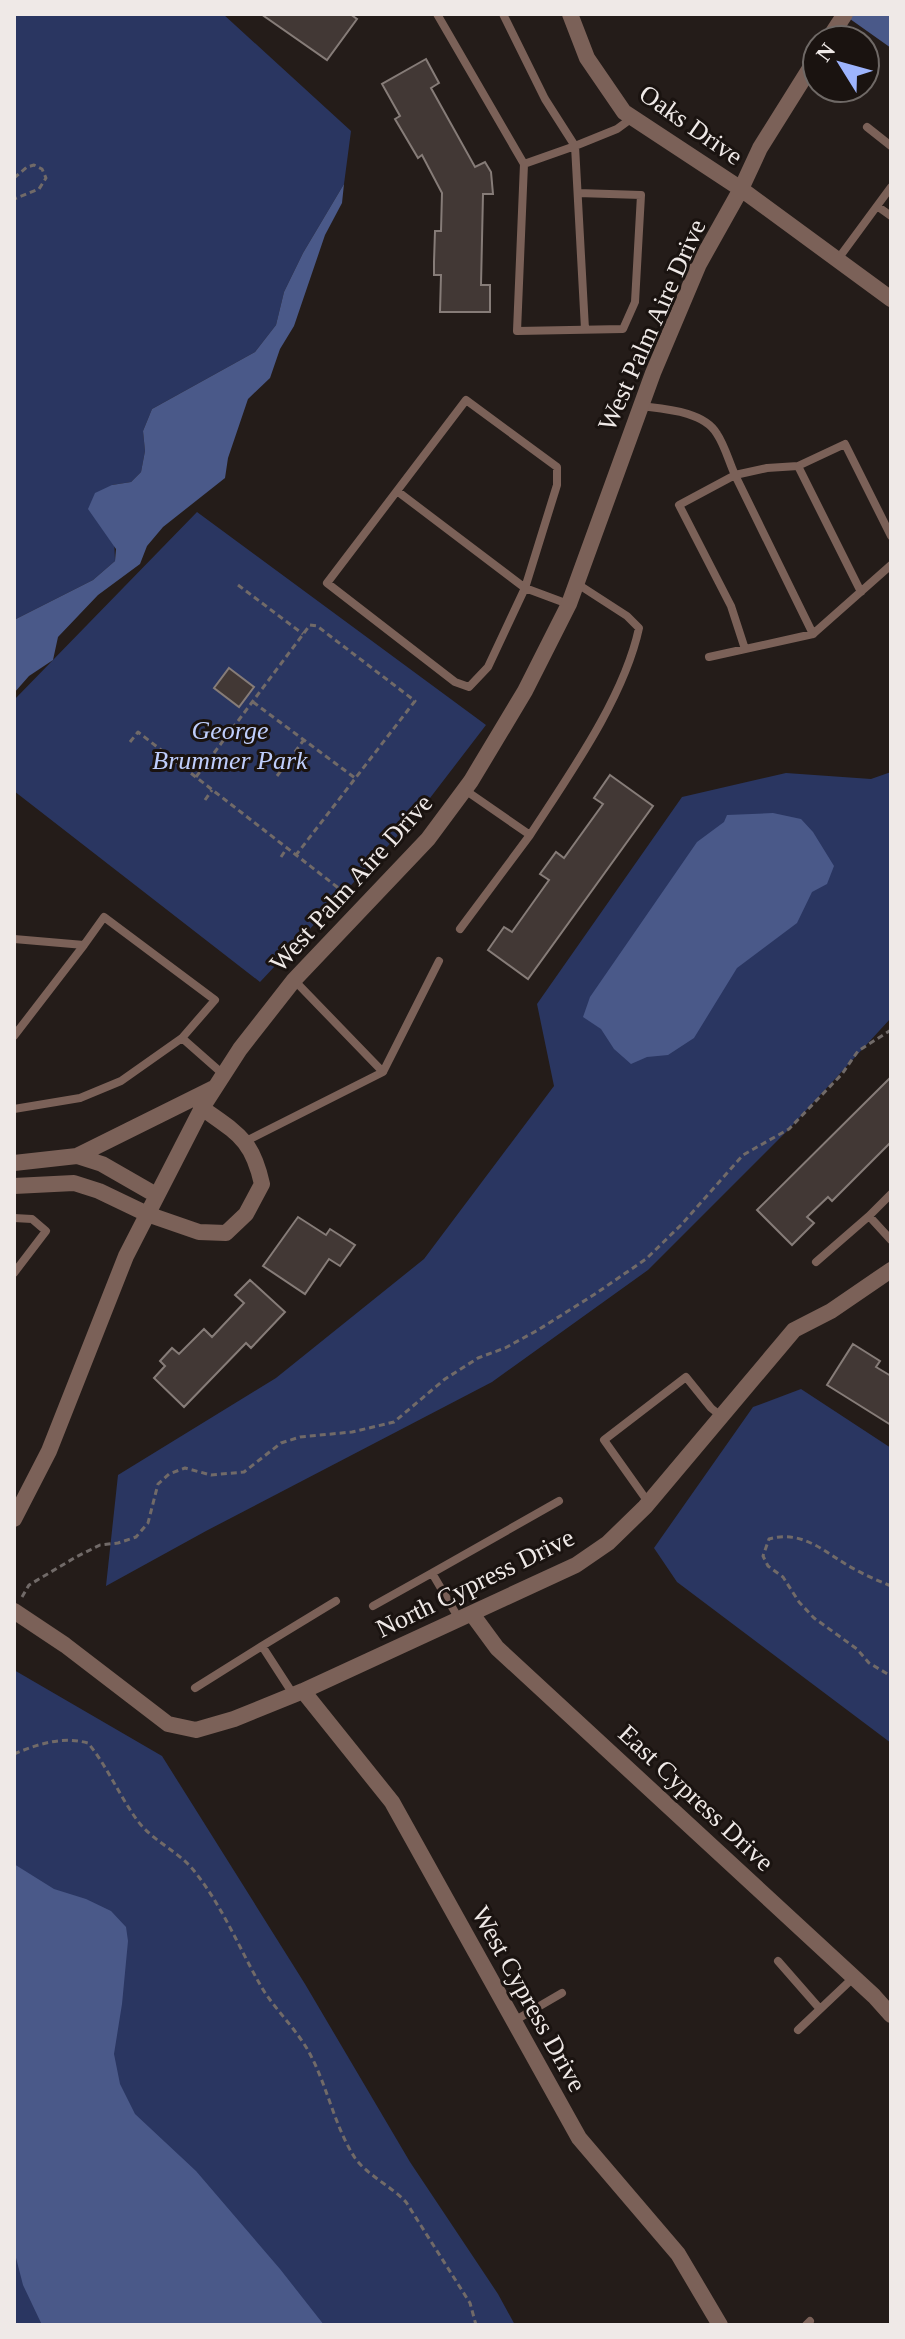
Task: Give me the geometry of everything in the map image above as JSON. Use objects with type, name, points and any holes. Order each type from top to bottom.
[{"type":"street","name":"Oaks Drive","points":[[570,14],[587,58],[624,112],[741,189],[891,299]]},
{"type":"street","name":"West Palm Aire Drive","points":[[14,1519],[49,1451],[126,1256],[202,1108],[240,1049],[294,980],[428,839],[464,790],[525,691],[569,604],[640,406],[699,264],[760,148],[801,83]]},
{"type":"street","points":[[14,1163],[77,1156],[220,1081]]},
{"type":"street","points":[[14,1186],[74,1183],[199,1232],[226,1233],[246,1214],[262,1184],[256,1158],[238,1133],[202,1108]]},
{"type":"street","points":[[77,1156],[102,1164],[156,1195]]},
{"type":"street","name":"North Cypress Drive","points":[[18,1604],[65,1645],[168,1724],[196,1730],[234,1719],[299,1693],[576,1565],[608,1543],[649,1503],[794,1330],[831,1311],[891,1270]]},
{"type":"street","name":"East Cypress Drive","points":[[466,1617],[854,1977],[891,2015]]},
{"type":"street","name":"West Cypress Drive","points":[[299,1693],[392,1802],[579,2138],[678,2254],[720,2325]]},
{"type":"lane","points":[[437,14],[524,164],[517,331],[623,329],[635,302],[641,195],[578,193]]},
{"type":"lane","points":[[503,14],[545,99],[575,146],[585,329]]},
{"type":"lane","points":[[524,164],[617,129],[632,117]]},
{"type":"lane","points":[[867,127],[891,146]]},
{"type":"lane","points":[[838,259],[891,187]]},
{"type":"lane","points":[[877,206],[891,216]]},
{"type":"lane","points":[[466,400],[557,467],[557,485],[525,588],[488,667],[469,687],[455,682],[327,583],[466,400]]},
{"type":"lane","points":[[640,406],[696,418],[716,431],[813,634]]},
{"type":"lane","points":[[745,649],[731,606],[679,505],[735,475],[767,468],[798,466],[845,444],[891,536]]},
{"type":"lane","points":[[798,466],[861,592]]},
{"type":"lane","points":[[397,491],[525,588],[569,604]]},
{"type":"lane","points":[[709,657],[813,634],[891,565]]},
{"type":"lane","points":[[460,929],[530,835],[586,748],[633,654],[639,628],[627,616],[576,583]]},
{"type":"lane","points":[[464,790],[530,835]]},
{"type":"lane","points":[[14,1036],[104,917],[215,1000],[182,1038],[121,1081],[80,1098],[14,1109]]},
{"type":"lane","points":[[14,939],[84,945]]},
{"type":"lane","points":[[244,1142],[383,1072],[439,961]]},
{"type":"lane","points":[[294,980],[383,1072]]},
{"type":"lane","points":[[182,1038],[220,1081]]},
{"type":"lane","points":[[816,1262],[891,1194]]},
{"type":"lane","points":[[869,1216],[891,1240]]},
{"type":"lane","points":[[14,1218],[32,1219],[46,1231],[14,1273]]},
{"type":"lane","points":[[649,1503],[604,1440],[686,1377],[721,1416]]},
{"type":"lane","points":[[373,1606],[559,1501]]},
{"type":"lane","points":[[432,1573],[466,1617]]},
{"type":"lane","points":[[195,1688],[336,1601]]},
{"type":"lane","points":[[262,1646],[299,1693]]},
{"type":"lane","points":[[778,1961],[820,2009]]},
{"type":"lane","points":[[798,2030],[854,1977]]},
{"type":"lane","points":[[514,2021],[562,1993]]},
{"type":"path","points":[[14,178],[34,165],[42,169],[46,178],[39,189],[14,199]]},
{"type":"path","points":[[238,585],[303,634]]},
{"type":"path","points":[[196,777],[310,625],[317,626],[415,701],[296,855]]},
{"type":"path","points":[[253,702],[355,778]]},
{"type":"path","points":[[130,742],[138,732],[362,907]]},
{"type":"path","points":[[215,732],[224,739]]},
{"type":"path","points":[[277,776],[304,740]]},
{"type":"path","points":[[205,800],[212,790]]},
{"type":"path","points":[[281,857],[287,848]]},
{"type":"path","points":[[18,1604],[29,1585],[76,1557],[100,1545],[136,1537],[148,1523],[158,1484],[169,1474],[185,1468],[211,1475],[244,1472],[281,1443],[300,1437],[352,1432],[394,1422],[456,1372],[478,1358],[538,1330],[595,1294],[646,1259],[681,1225],[743,1155],[789,1129],[834,1083],[858,1051],[891,1030]]},
{"type":"path","points":[[891,1586],[857,1571],[804,1539],[779,1536],[769,1539],[765,1546],[763,1556],[768,1566],[783,1577],[814,1618],[857,1649],[869,1663],[891,1676]]},
{"type":"path","points":[[14,1754],[52,1742],[77,1740],[88,1743],[137,1821],[150,1836],[194,1870],[209,1890],[266,1995],[307,2049],[357,2161],[406,2202],[465,2295],[476,2325]]},
{"type":"green space","points":[[14,14],[223,14],[351,131],[344,184],[284,292],[276,325],[255,352],[152,409],[143,431],[145,451],[141,472],[131,482],[112,485],[115,561],[93,580],[14,620]]},
{"type":"green space","name":"George Brummer Park","points":[[197,512],[486,725],[417,815],[260,982],[14,791],[14,700]]},
{"type":"green space","points":[[891,772],[891,1018],[789,1129],[648,1270],[492,1382],[106,1586],[118,1475],[276,1378],[424,1259],[554,1086],[537,1004],[682,797],[786,773],[871,779]]},
{"type":"green space","points":[[801,1389],[891,1448],[891,1743],[677,1582],[654,1548],[753,1407]]},
{"type":"green space","points":[[14,1670],[162,1756],[305,1984],[410,2162],[498,2294],[515,2325],[14,2325]]},
{"type":"shaded area","points":[[843,14],[891,14],[891,48],[881,41],[881,24],[857,24]]},
{"type":"shaded area","points":[[344,184],[342,203],[325,235],[294,326],[280,349],[270,378],[248,399],[228,458],[225,478],[163,527],[147,546],[140,564],[98,595],[58,637],[53,660],[29,676],[14,693],[14,620],[93,580],[115,561],[116,549],[88,509],[95,493],[112,485],[131,482],[141,472],[145,451],[143,431],[152,409],[255,352],[276,325],[284,292]]},
{"type":"shaded area","points":[[773,813],[801,819],[813,832],[834,866],[827,884],[812,892],[797,923],[737,968],[694,1038],[668,1055],[647,1057],[631,1064],[614,1049],[601,1029],[583,1017],[590,997],[697,842],[724,822],[727,815]]},
{"type":"shaded area","points":[[14,1864],[54,1889],[111,1911],[126,1927],[128,1941],[114,2054],[120,2084],[135,2114],[196,2171],[324,2325],[42,2325],[23,2285],[14,2250]]},
{"type":"building","points":[[261,14],[350,14],[357,19],[327,60]]},
{"type":"building","points":[[426,59],[439,83],[431,88],[475,167],[485,162],[491,172],[493,194],[483,194],[481,285],[490,285],[490,312],[440,312],[441,275],[434,275],[434,262],[435,231],[441,231],[442,193],[422,155],[418,158],[395,119],[400,116],[382,84]]},
{"type":"building","points":[[229,668],[254,687],[239,707],[214,688]]},
{"type":"building","points":[[610,775],[653,806],[528,979],[488,950],[504,927],[512,932],[549,880],[540,874],[556,852],[564,858],[603,804],[594,798]]},
{"type":"building","points":[[891,1077],[891,1142],[832,1201],[828,1197],[807,1217],[814,1223],[792,1245],[757,1210]]},
{"type":"building","points":[[298,1217],[326,1235],[330,1229],[355,1245],[340,1266],[329,1259],[305,1294],[263,1266]]},
{"type":"building","points":[[250,1280],[285,1312],[251,1348],[246,1343],[184,1407],[154,1378],[165,1366],[160,1361],[172,1348],[179,1354],[204,1329],[212,1337],[244,1303],[235,1295]]},
{"type":"building","points":[[853,1344],[880,1361],[876,1367],[891,1376],[891,1425],[827,1385]]}]
